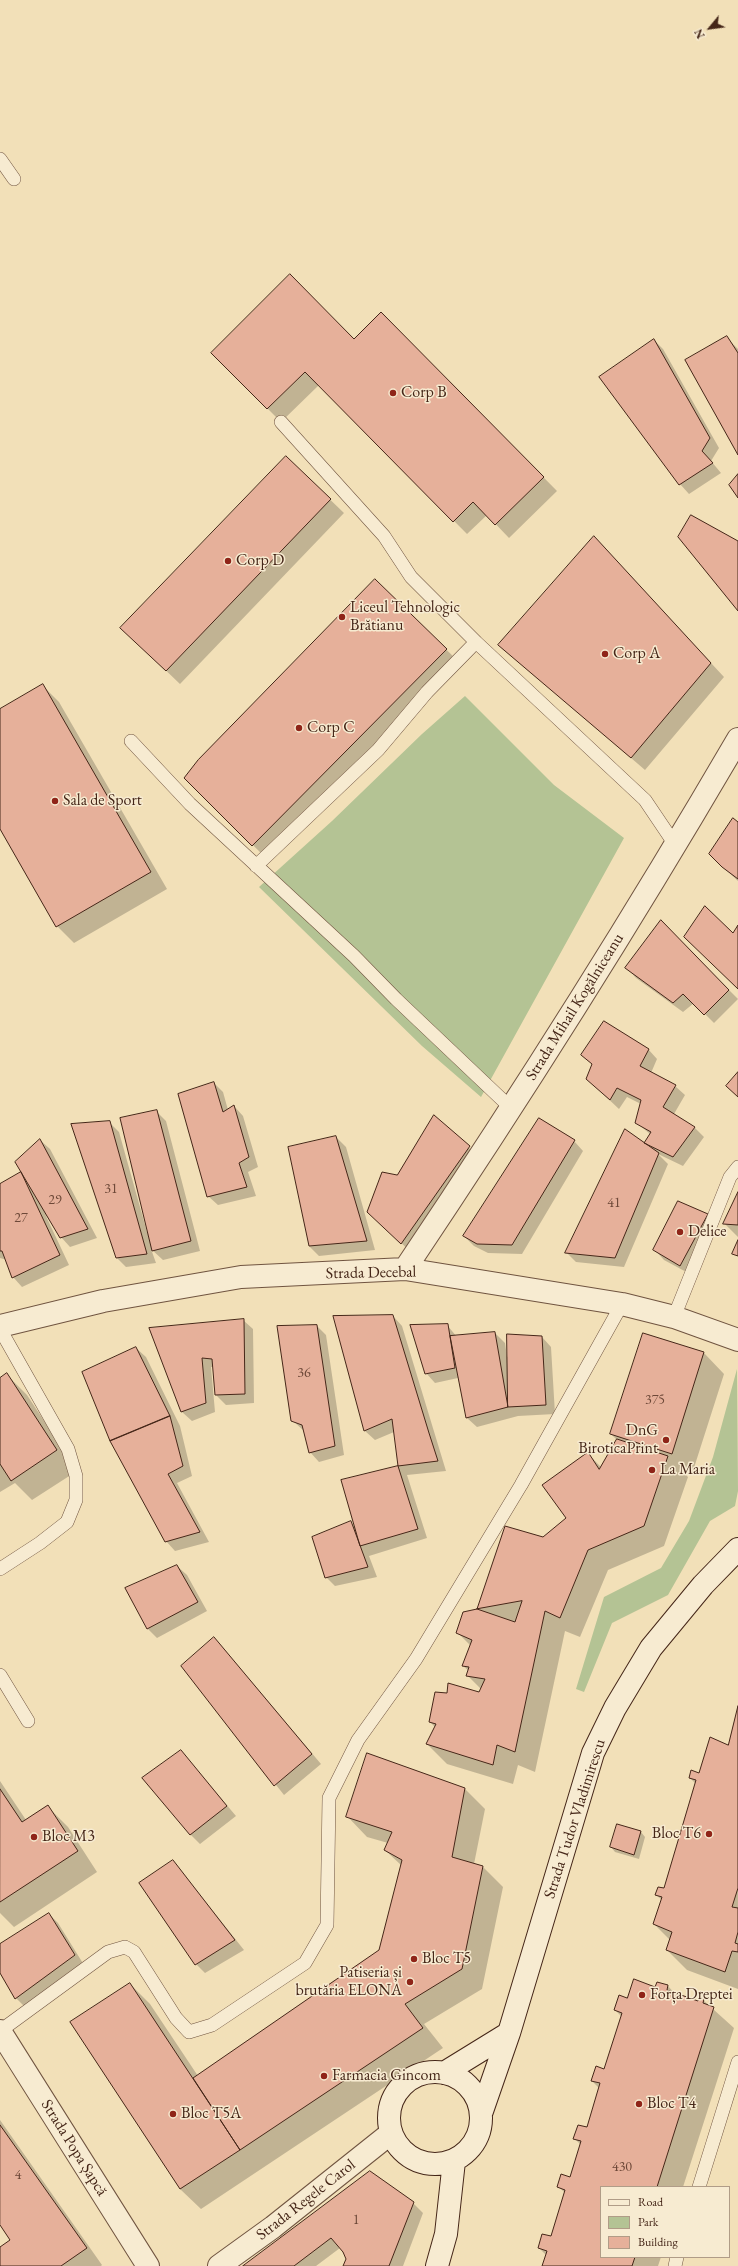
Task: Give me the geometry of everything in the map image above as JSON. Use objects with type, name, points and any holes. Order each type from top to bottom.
[{"type":"street","name":"Strada Mihail Kogălniceanu","points":[[405,1269],[512,1109],[676,846],[738,739]]},
{"type":"street","name":"Strada Decebal","points":[[0,1327],[103,1301],[241,1277],[405,1269],[622,1304],[674,1317],[738,1340]]},
{"type":"street","name":"Strada Tudor Vladimirescu","points":[[482,2112],[477,2098],[469,2086],[458,2078],[444,2073],[431,2072],[417,2076],[401,2088],[390,2106],[389,2120],[392,2133],[399,2147],[410,2157],[424,2164],[440,2165],[454,2161],[467,2153],[476,2141],[482,2127],[482,2112],[508,2033],[594,1753],[606,1727],[651,1648],[703,1585],[738,1549]]},
{"type":"street","name":"Strada Popa Șapcă","points":[[0,2031],[148,2266]]},
{"type":"street","name":"Strada Tudor Vladimirescu","points":[[444,2073],[508,2033]]},
{"type":"street","name":"Strada Regele Carol","points":[[219,2266],[273,2227],[392,2133]]},
{"type":"street","points":[[436,2266],[446,2234],[454,2161]]},
{"type":"lane","points":[[0,159],[14,179]]},
{"type":"lane","points":[[281,422],[384,536],[411,577],[476,642],[644,800],[676,846]]},
{"type":"lane","points":[[256,866],[378,750],[427,692],[476,642]]},
{"type":"lane","points":[[131,741],[190,804],[348,951],[396,999],[512,1109]]},
{"type":"lane","points":[[674,1317],[730,1177],[738,1167]]},
{"type":"lane","points":[[0,2031],[108,1952],[126,1947],[134,1952],[176,2018],[189,2032],[212,2025],[305,1963],[327,1925],[329,1798],[358,1740],[416,1659],[521,1485],[622,1304]]},
{"type":"lane","points":[[0,1327],[68,1449],[76,1476],[76,1500],[67,1522],[40,1543],[0,1569]]},
{"type":"lane","points":[[0,1675],[28,1721]]},
{"type":"lane","points":[[699,2186],[738,2062]]},
{"type":"green space","points":[[465,696],[554,785],[624,838],[481,1097],[422,1046],[259,887],[332,821],[422,734]]},
{"type":"green space","points":[[737,1369],[738,1491],[735,1506],[710,1521],[668,1595],[612,1623],[584,1692],[576,1689],[604,1597],[661,1568],[689,1521],[713,1457]]},
{"type":"building","name":"Corp B","points":[[290,274],[354,339],[381,312],[544,477],[495,525],[473,502],[453,522],[305,372],[267,409],[211,353]]},
{"type":"building","points":[[727,336],[738,353],[738,455],[685,360]]},
{"type":"building","points":[[654,339],[710,438],[702,451],[713,463],[679,485],[599,377]]},
{"type":"building","name":"Corp D","points":[[286,456],[331,499],[166,671],[120,628]]},
{"type":"building","points":[[738,474],[738,498],[729,485]]},
{"type":"building","points":[[691,515],[738,541],[738,611],[678,537]]},
{"type":"building","name":"Corp A","points":[[594,536],[711,663],[631,758],[498,645]]},
{"type":"building","name":"Corp C","points":[[375,579],[447,649],[252,846],[184,778],[198,760]]},
{"type":"building","name":"Sala de Sport","points":[[43,684],[151,872],[56,927],[0,829],[0,709]]},
{"type":"building","points":[[733,818],[738,822],[738,879],[722,867],[709,854]]},
{"type":"building","points":[[705,906],[733,933],[738,925],[738,989],[684,937]]},
{"type":"building","points":[[661,920],[729,990],[704,1015],[683,994],[673,1003],[625,968]]},
{"type":"building","points":[[604,1021],[649,1049],[640,1066],[676,1085],[663,1107],[695,1127],[673,1157],[644,1143],[651,1132],[635,1123],[641,1100],[617,1088],[610,1100],[586,1079],[592,1064],[581,1055]]},
{"type":"building","points":[[738,1072],[738,1097],[726,1086]]},
{"type":"building","points":[[214,1082],[223,1112],[234,1105],[249,1157],[239,1163],[247,1187],[207,1197],[178,1094]]},
{"type":"building","points":[[157,1110],[191,1241],[152,1251],[120,1118]]},
{"type":"building","points":[[434,1115],[470,1146],[401,1244],[367,1212],[382,1172],[397,1175]]},
{"type":"building","points":[[539,1118],[575,1140],[512,1245],[477,1244],[463,1236]]},
{"type":"building","points":[[110,1121],[147,1254],[116,1258],[71,1124]]},
{"type":"building","points":[[625,1129],[659,1153],[615,1258],[565,1253]]},
{"type":"building","points":[[336,1136],[367,1241],[309,1246],[288,1147]]},
{"type":"building","points":[[40,1139],[88,1229],[60,1238],[15,1162]]},
{"type":"building","points":[[21,1172],[60,1255],[12,1278],[2,1251],[0,1251],[0,1184]]},
{"type":"building","points":[[738,1192],[738,1225],[723,1224]]},
{"type":"building","name":"Delice","points":[[678,1201],[708,1214],[680,1266],[653,1250]]},
{"type":"building","points":[[738,1240],[738,1256],[732,1254]]},
{"type":"building","points":[[393,1315],[438,1461],[398,1466],[392,1419],[364,1431],[333,1316]]},
{"type":"building","points":[[244,1319],[245,1394],[215,1395],[212,1359],[202,1358],[206,1403],[181,1412],[149,1328]]},
{"type":"building","points":[[448,1324],[455,1368],[425,1374],[410,1325]]},
{"type":"building","points":[[317,1325],[335,1446],[309,1453],[302,1425],[291,1421],[277,1326]]},
{"type":"building","points":[[495,1332],[508,1407],[466,1418],[450,1336]]},
{"type":"building","points":[[643,1333],[704,1352],[672,1454],[610,1434]]},
{"type":"building","points":[[507,1334],[542,1336],[546,1405],[508,1407]]},
{"type":"building","points":[[136,1347],[170,1416],[110,1441],[82,1372]]},
{"type":"building","points":[[7,1373],[57,1450],[11,1481],[0,1464],[0,1378]]},
{"type":"building","points":[[170,1416],[183,1466],[168,1474],[200,1532],[165,1542],[110,1441]]},
{"type":"building","points":[[617,1439],[668,1456],[644,1526],[588,1550],[560,1618],[545,1611],[515,1752],[497,1745],[493,1765],[426,1744],[436,1724],[429,1722],[435,1692],[447,1693],[448,1683],[479,1692],[485,1679],[466,1676],[469,1667],[462,1666],[472,1640],[456,1633],[463,1612],[477,1609],[505,1526],[543,1537],[566,1518],[542,1485],[588,1452],[599,1469]],"holes":[[[522,1601],[515,1622],[477,1609]]]},
{"type":"building","points":[[398,1466],[418,1529],[360,1546],[341,1480]]},
{"type":"building","points":[[351,1521],[368,1567],[325,1578],[312,1537]]},
{"type":"building","points":[[177,1565],[198,1602],[147,1629],[125,1588]]},
{"type":"building","points":[[214,1637],[312,1754],[274,1786],[181,1666]]},
{"type":"building","name":"Bloc T6","points":[[738,1706],[738,1888],[732,1907],[738,1908],[738,1932],[735,1943],[738,1944],[738,1952],[732,1951],[725,1972],[666,1950],[672,1932],[653,1924],[662,1897],[655,1895],[658,1887],[664,1888],[696,1780],[689,1778],[691,1770],[699,1773],[710,1737],[728,1745]]},
{"type":"building","points":[[181,1750],[227,1806],[190,1835],[142,1778]]},
{"type":"building","name":"Bloc T5","points":[[367,1753],[465,1788],[452,1857],[483,1866],[462,1969],[405,2004],[423,2028],[240,2150],[193,2078],[379,1950],[402,1860],[384,1850],[392,1832],[346,1817]]},
{"type":"building","name":"Bloc M3","points":[[0,1789],[22,1822],[48,1805],[78,1851],[0,1902]]},
{"type":"building","points":[[617,1824],[641,1831],[634,1855],[610,1847]]},
{"type":"building","points":[[173,1860],[235,1940],[195,1965],[139,1883]]},
{"type":"building","points":[[49,1913],[75,1955],[15,1999],[0,1973],[0,1944]]},
{"type":"building","name":"Bloc T4","points":[[634,1979],[655,1987],[657,1982],[668,1985],[667,1990],[698,2001],[699,1997],[704,1999],[703,2003],[714,2007],[657,2186],[600,2186],[600,2258],[635,2258],[632,2266],[542,2266],[547,2251],[538,2248],[542,2234],[551,2236],[565,2190],[557,2187],[561,2174],[570,2177],[581,2141],[573,2139],[578,2125],[587,2127],[600,2083],[591,2081],[596,2066],[604,2069],[622,2013],[614,2010],[619,1995],[627,1998]]},
{"type":"building","name":"Bloc T5A","points":[[130,1983],[240,2150],[180,2189],[70,2022]]},
{"type":"building","points":[[0,2125],[87,2248],[61,2266],[0,2266],[0,2247],[10,2240],[0,2225]]},
{"type":"building","points":[[370,2171],[414,2202],[389,2266],[343,2266],[346,2259],[343,2252],[331,2238],[294,2266],[243,2266]]},
{"type":"place","name":"Corp B","points":[[393,393]]},
{"type":"place","name":"Corp D","points":[[228,561]]},
{"type":"place","name":"Liceul Tehnologic Brătianu","points":[[342,617]]},
{"type":"place","name":"Corp A","points":[[605,654]]},
{"type":"place","name":"Corp C","points":[[299,728]]},
{"type":"place","name":"Sala de Sport","points":[[55,801]]},
{"type":"place","name":"Delice","points":[[680,1232]]},
{"type":"place","name":"DnG BiroticaPrint","points":[[666,1440]]},
{"type":"place","name":"La Maria","points":[[652,1470]]},
{"type":"place","name":"Bloc T6","points":[[709,1834]]},
{"type":"place","name":"Bloc M3","points":[[34,1837]]},
{"type":"place","name":"Bloc T5","points":[[414,1959]]},
{"type":"place","name":"Patiseria și brutăria ELONA","points":[[410,1982]]},
{"type":"place","name":"Forța Dreptei","points":[[642,1995]]},
{"type":"place","name":"Farmacia Gincom","points":[[324,2076]]},
{"type":"place","name":"Bloc T4","points":[[639,2104]]},
{"type":"place","name":"Bloc T5A","points":[[173,2114]]}]
